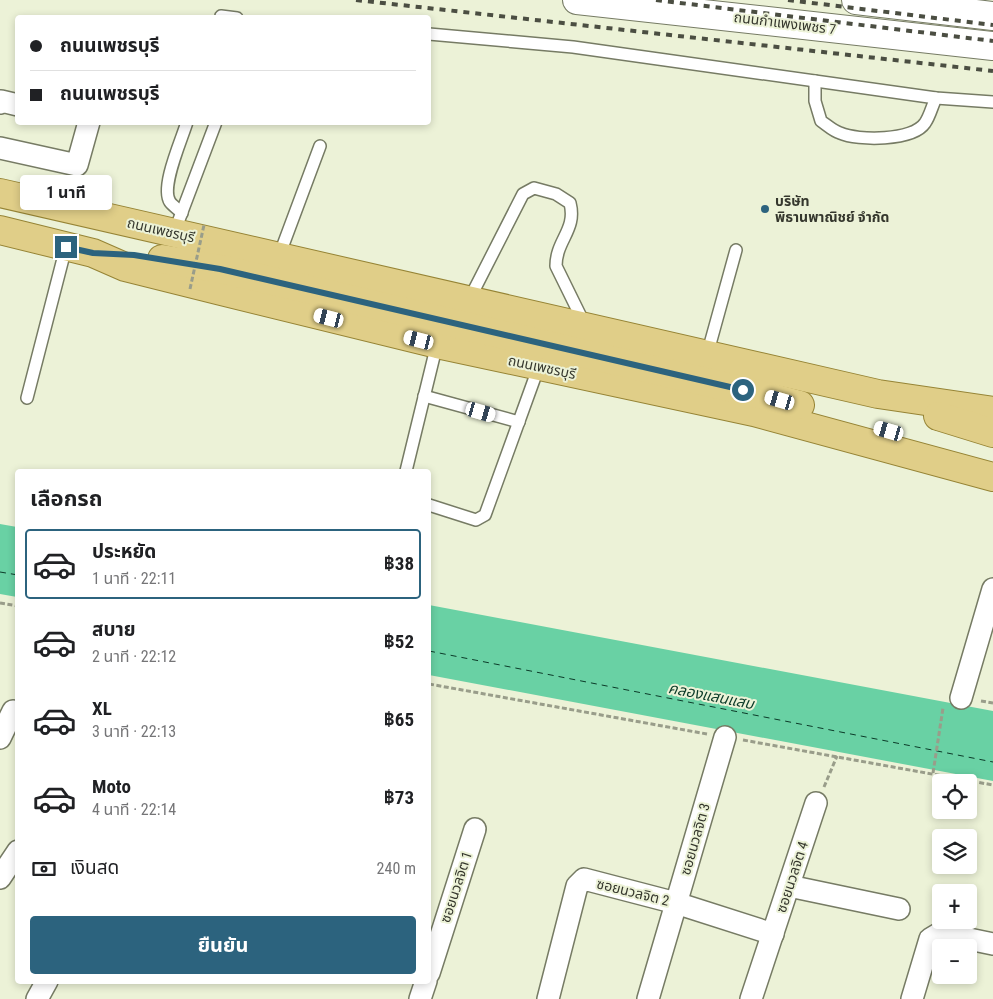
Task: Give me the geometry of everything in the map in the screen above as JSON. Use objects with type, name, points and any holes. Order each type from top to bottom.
[{"type":"main road","name":"ถนนเพชรบุรี","points":[[0,193],[178,223],[279,256],[586,327],[878,394],[993,411]]},
{"type":"main road","name":"ถนนเพชรบุรี","points":[[0,230],[93,253],[125,267],[434,331],[762,395],[993,460]]},
{"type":"main road","name":"ถนนเพชรบุรี","points":[[434,331],[539,366],[754,412],[993,477]]},
{"type":"main road","name":"ถนนเพชรบุรี","points":[[878,394],[993,433]]},
{"type":"street","name":"ถนนกำแพงเพชร 7","points":[[577,0],[993,46]]},
{"type":"street","points":[[856,0],[993,16]]},
{"type":"street","points":[[0,103],[1,100],[15,104]]},
{"type":"street","points":[[0,148],[77,165],[87,125]]},
{"type":"street","points":[[952,702],[993,589]]},
{"type":"street","points":[[0,738],[13,711]]},
{"type":"street","name":"ซอยนวลจิต 3","points":[[648,999],[725,737]]},
{"type":"street","name":"ซอยนวลจิต 4","points":[[751,999],[816,803]]},
{"type":"street","name":"ซอยนวลจิต 1","points":[[431,967],[475,829]]},
{"type":"street","points":[[0,878],[15,856]]},
{"type":"street","name":"ซอยนวลจิต 2","points":[[548,999],[579,882],[584,879],[676,903],[773,934]]},
{"type":"street","points":[[789,886],[899,909]]},
{"type":"street","points":[[912,999],[930,939],[940,933],[993,944]]},
{"type":"street","points":[[37,999],[44,984]]},
{"type":"street","points":[[420,999],[425,984]]},
{"type":"lane","points":[[431,34],[573,47],[936,98],[993,102]]},
{"type":"lane","points":[[815,81],[814,100],[820,121],[840,133],[854,136],[874,138],[907,134],[924,124],[936,98]]},
{"type":"lane","points":[[178,223],[168,193],[170,174],[186,125]]},
{"type":"lane","points":[[178,223],[215,125]]},
{"type":"lane","points":[[279,256],[320,146]]},
{"type":"lane","points":[[469,300],[523,194],[534,188],[556,194],[570,203],[573,217],[556,255],[556,266],[586,327]]},
{"type":"lane","points":[[27,398],[66,247]]},
{"type":"lane","points":[[708,355],[736,250]]},
{"type":"lane","points":[[406,469],[424,396],[434,331]]},
{"type":"lane","points":[[431,506],[476,520],[485,515],[539,366]]},
{"type":"lane","points":[[424,396],[519,422]]},
{"type":"path","points":[[190,289],[204,225]]},
{"type":"path","points":[[0,603],[15,606]]},
{"type":"path","points":[[431,684],[993,785]]},
{"type":"path","points":[[933,773],[952,702]]},
{"type":"path","points":[[816,803],[837,756]]},
{"type":"water","points":[[0,524],[15,527],[15,597],[0,594]]},
{"type":"water","name":"คลองแสนแสบ","points":[[431,605],[993,711],[993,781],[977,778],[977,774],[956,774],[431,675]]},
{"type":"ferry route","points":[[0,572],[15,574]]},
{"type":"ferry route","points":[[431,651],[993,762]]},
{"type":"railway","points":[[356,0],[993,71]]},
{"type":"railway","points":[[656,0],[993,41]]},
{"type":"railway","points":[[788,0],[993,25]]},
{"type":"place","name":"บริษัท พิธานพาณิชย์ จำกัด","points":[[765,209]]},
{"type":"route","points":[[66,247],[93,253],[134,255],[220,269],[743,390]]}]
